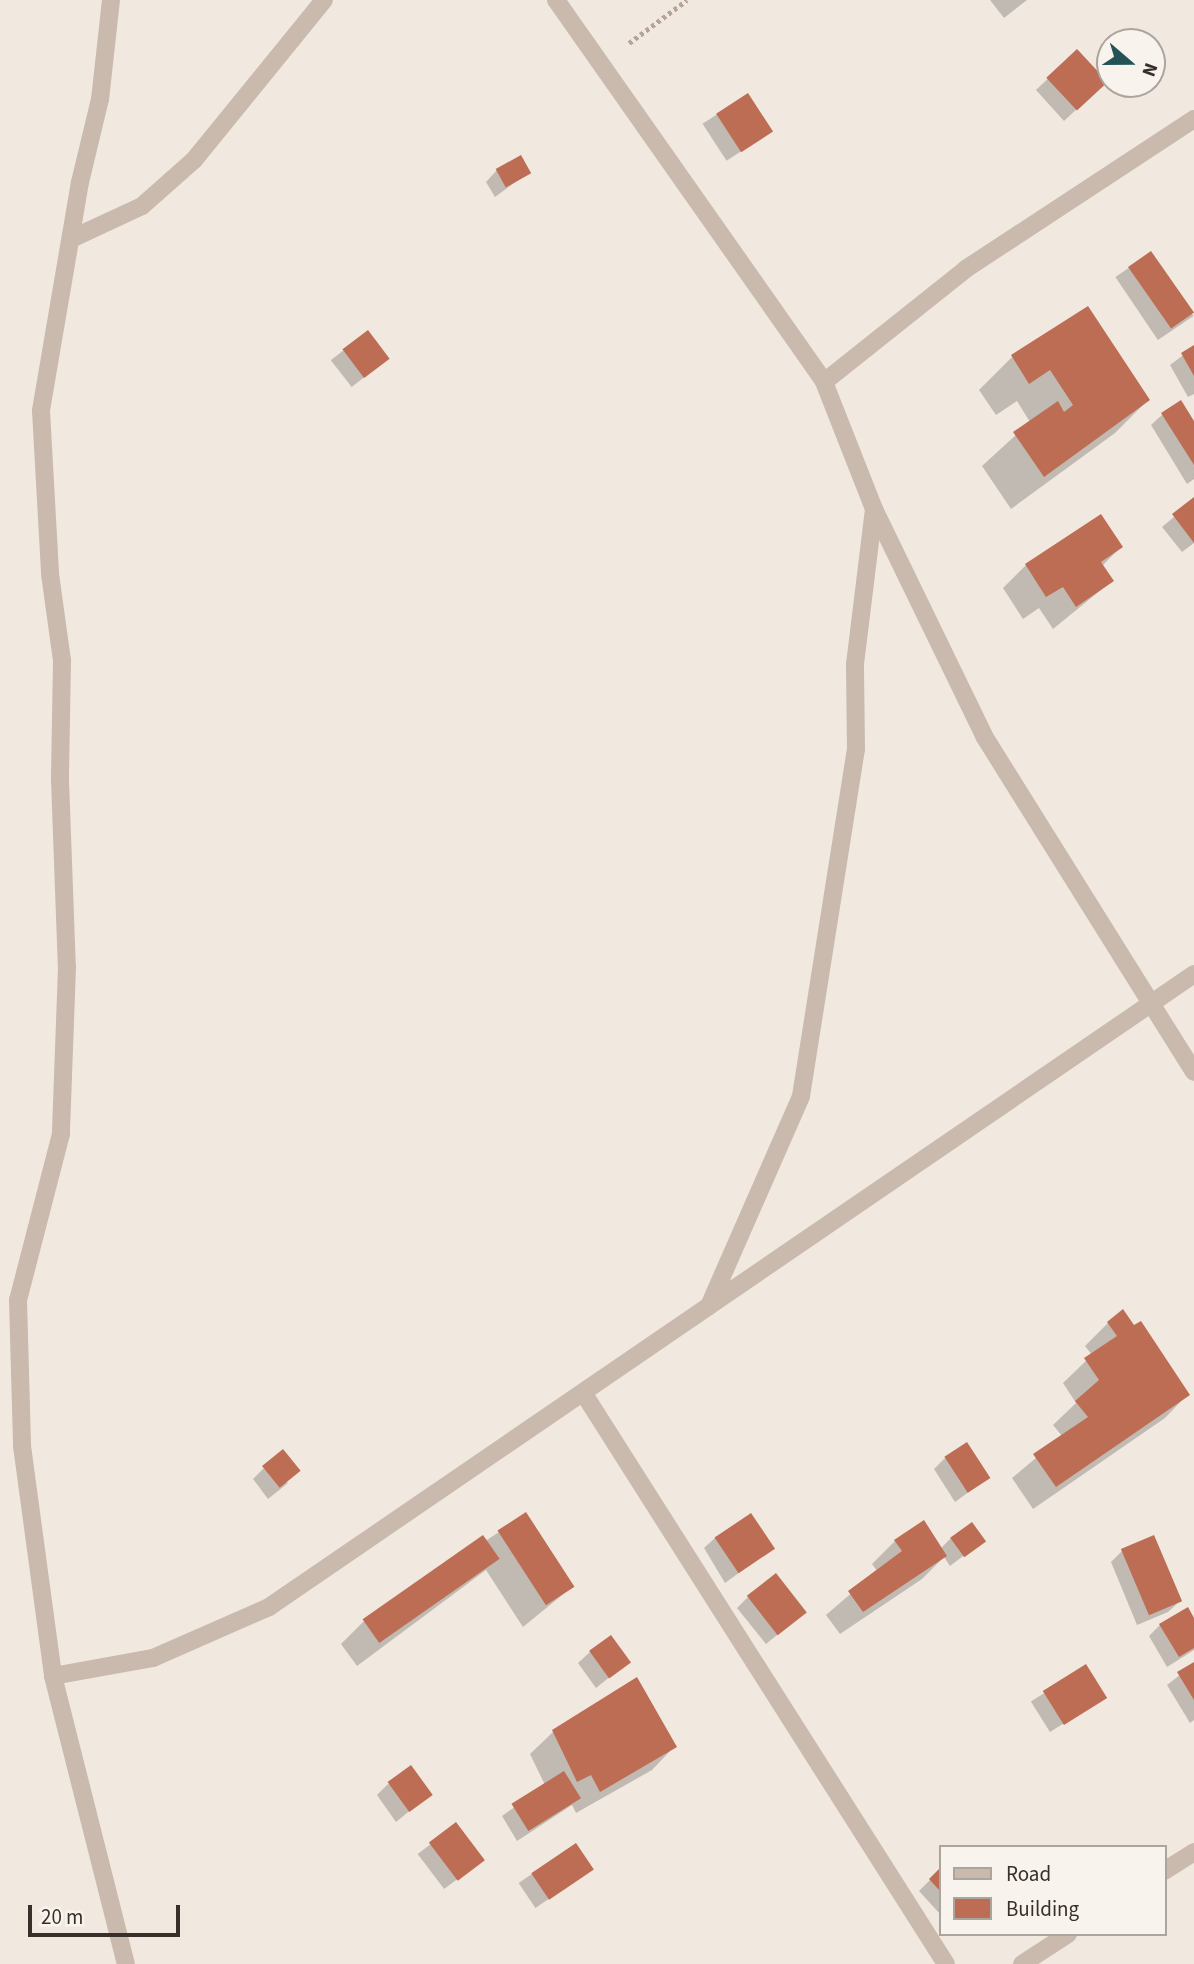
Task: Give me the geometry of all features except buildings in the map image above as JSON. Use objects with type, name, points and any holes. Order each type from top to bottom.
[{"type":"street","points":[[111,0],[100,99],[71,239],[41,411],[50,574],[62,661],[60,780],[67,967],[61,1134],[18,1300],[22,1446],[53,1676],[126,1964]]},
{"type":"street","points":[[71,239],[142,206],[194,160],[324,0]]},
{"type":"street","points":[[556,0],[824,382],[874,509],[984,736],[1194,1072]]},
{"type":"street","points":[[824,382],[966,269],[1194,119]]},
{"type":"street","points":[[708,1308],[801,1096],[856,750],[855,664],[874,509]]},
{"type":"street","points":[[53,1676],[153,1658],[269,1607],[584,1394],[1194,974]]},
{"type":"street","points":[[584,1394],[946,1964]]},
{"type":"street","points":[[1166,1870],[1194,1852]]},
{"type":"street","points":[[1022,1964],[1065,1936]]},
{"type":"path","points":[[602,65],[687,0]]}]
